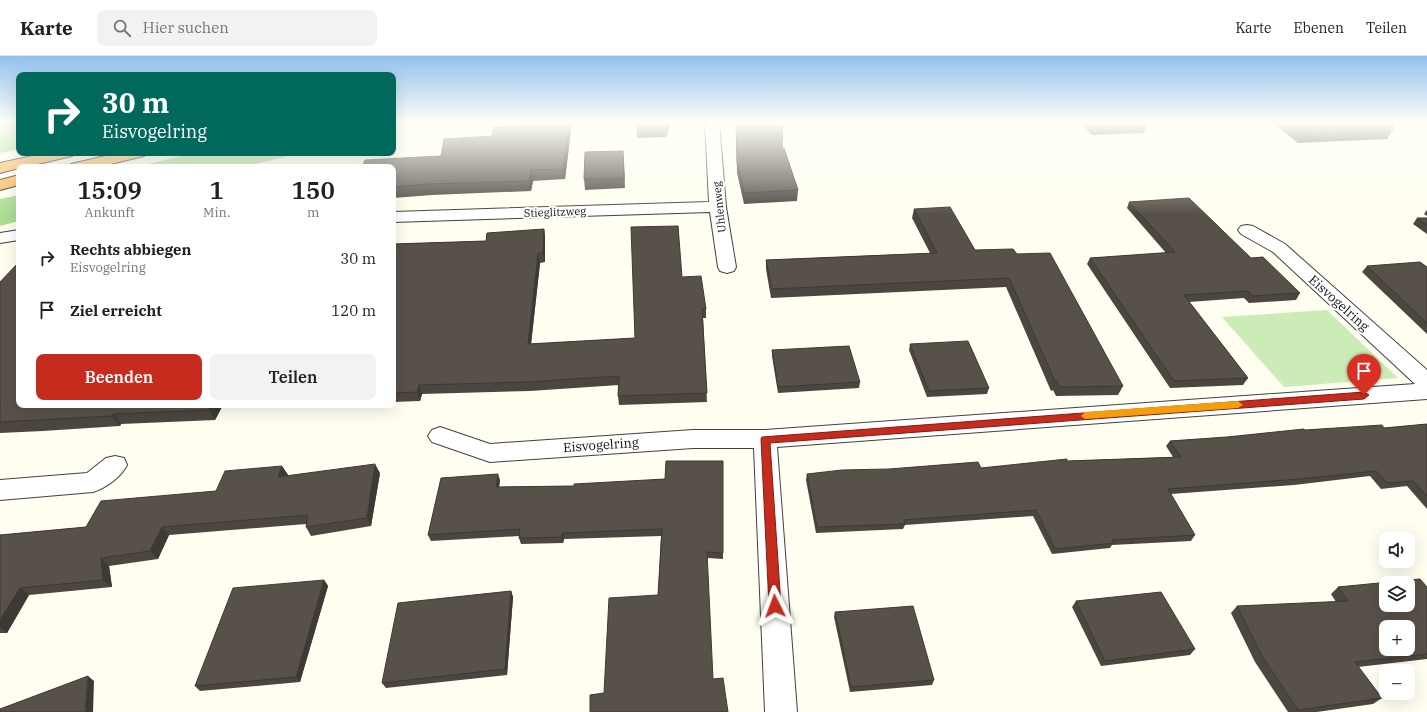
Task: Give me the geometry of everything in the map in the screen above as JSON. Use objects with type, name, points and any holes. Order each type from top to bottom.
[{"type":"highway","points":[[18,164],[54,156]]},
{"type":"highway","points":[[90,164],[126,156]]},
{"type":"highway","points":[[0,168],[16,164]]},
{"type":"highway","points":[[0,184],[16,181]]},
{"type":"street","name":"Uhlenweg","points":[[714,153],[718,207],[726,267]]},
{"type":"street","name":"Stieglitzweg","points":[[396,217],[718,207]]},
{"type":"street","name":"Eisvogelring","points":[[1247,230],[1279,248],[1427,382]]},
{"type":"street","points":[[0,238],[16,235]]},
{"type":"street","name":"Eisvogelring","points":[[440,436],[490,453],[693,439],[765,439],[1427,391]]},
{"type":"street","points":[[765,439],[782,712]]},
{"type":"street","points":[[0,490],[92,482],[115,465]]},
{"type":"green space","points":[[182,156],[289,156],[255,164],[148,164]]},
{"type":"green space","points":[[16,196],[16,222],[0,226],[0,199]]},
{"type":"green space","points":[[1327,310],[1398,378],[1284,387],[1222,317]]},
{"type":"building","points":[[442,153],[565,153],[563,169],[531,170],[529,181],[429,184],[396,187],[396,164],[363,164],[365,160],[441,156]]},
{"type":"building","points":[[585,153],[623,153],[624,178],[584,179]]},
{"type":"building","points":[[737,153],[786,153],[798,190],[744,193],[737,162]]},
{"type":"building","points":[[1189,198],[1251,258],[1263,257],[1300,293],[1253,296],[1248,291],[1184,295],[1248,378],[1174,381],[1090,258],[1175,252],[1129,202]]},
{"type":"building","points":[[950,207],[975,250],[1013,249],[1017,254],[1050,253],[1123,386],[1060,387],[1057,381],[1055,381],[1009,278],[772,289],[766,260],[937,253],[914,209]]},
{"type":"building","points":[[1417,218],[1427,218],[1427,225]]},
{"type":"building","points":[[678,226],[682,277],[701,276],[706,309],[702,309],[707,393],[618,396],[619,376],[527,382],[419,385],[417,392],[396,393],[396,244],[486,241],[487,233],[544,229],[543,253],[538,254],[528,344],[635,338],[631,227]]},
{"type":"building","points":[[1420,262],[1427,267],[1427,323],[1367,266]]},
{"type":"building","points":[[16,265],[16,408],[210,408],[209,410],[113,414],[112,416],[0,422],[0,282]]},
{"type":"building","points":[[968,341],[989,388],[929,391],[910,344]]},
{"type":"building","points":[[849,346],[860,382],[778,387],[772,350]]},
{"type":"building","points":[[1427,424],[1427,496],[1413,481],[1387,483],[1376,471],[1299,479],[1168,489],[1195,535],[1112,540],[1114,543],[1055,549],[1036,510],[904,520],[905,524],[817,527],[807,474],[842,470],[889,469],[978,462],[981,468],[1067,459],[1067,461],[1181,457],[1170,441],[1304,429],[1382,425],[1384,428]]},
{"type":"building","points":[[666,461],[723,461],[723,553],[707,552],[713,679],[723,678],[728,712],[590,712],[590,695],[604,693],[609,598],[658,595],[662,529],[562,533],[562,537],[519,538],[520,529],[428,535],[441,478],[498,474],[496,487],[574,486],[574,484],[665,479]]},
{"type":"building","points":[[375,464],[367,518],[306,527],[308,515],[162,527],[150,551],[101,558],[103,580],[20,588],[0,620],[0,535],[86,527],[101,501],[216,491],[225,471],[282,466],[278,477]]},
{"type":"building","points":[[1415,579],[1420,579],[1427,587],[1427,654],[1415,655],[1415,620],[1379,620],[1379,656],[1409,656],[1355,662],[1379,694],[1379,698],[1298,710],[1262,656],[1237,606],[1348,601],[1338,587],[1379,583],[1379,612],[1415,612]]},
{"type":"building","points":[[324,580],[296,677],[195,686],[233,588]]},
{"type":"building","points":[[511,591],[505,669],[382,683],[398,603]]},
{"type":"building","points":[[1161,592],[1195,649],[1105,661],[1076,601]]},
{"type":"building","points":[[913,606],[934,680],[851,687],[835,612]]},
{"type":"building","points":[[88,676],[85,712],[0,712],[0,709]]},
{"type":"slow traffic","points":[[1085,416],[1238,405]]},
{"type":"route","points":[[775,606],[765,439],[1364,395]]}]
